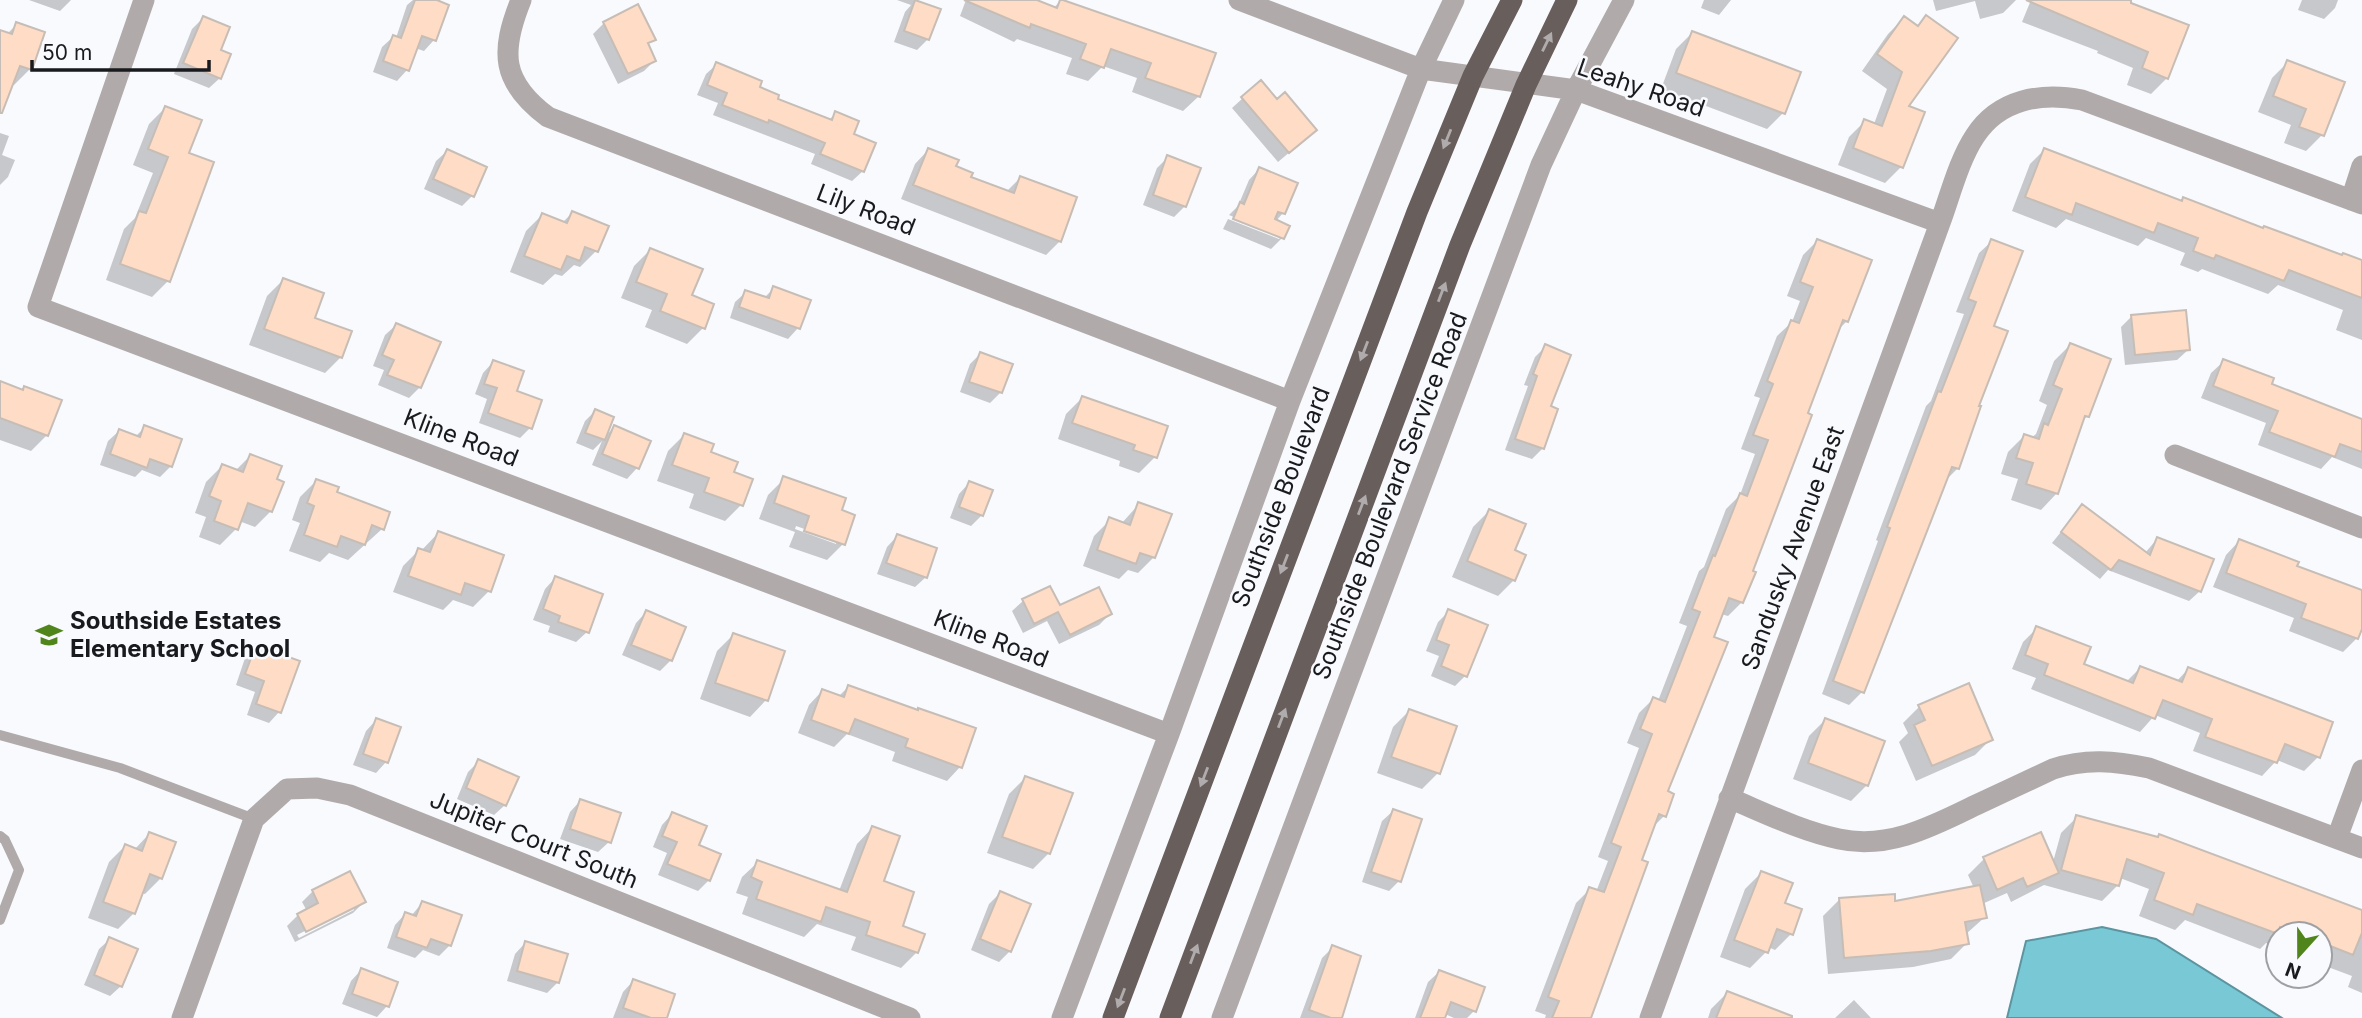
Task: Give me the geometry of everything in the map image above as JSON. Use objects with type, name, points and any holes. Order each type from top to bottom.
[{"type":"highway","name":"Southside Boulevard","points":[[1113,1018],[1417,212],[1473,76],[1512,0]]},
{"type":"highway","points":[[1170,1018],[1458,251],[1527,85],[1567,0]]},
{"type":"street","name":"Kline Road","points":[[144,0],[38,307],[1169,734]]},
{"type":"street","name":"Lily Road","points":[[521,0],[509,30],[508,65],[517,88],[532,105],[548,117],[1290,401]]},
{"type":"street","name":"Leahy Road","points":[[1240,0],[1421,69],[1576,90],[1940,223]]},
{"type":"street","points":[[1062,1018],[1290,401],[1421,69],[1454,0]]},
{"type":"street","name":"Southside Boulevard Service Road","points":[[1222,1018],[1541,165],[1576,90],[1624,0]]},
{"type":"street","name":"Sandusky Avenue East","points":[[1650,1018],[1940,223],[1975,135],[2006,108],[2018,102],[2058,95],[2082,100],[2357,202]]},
{"type":"street","points":[[2357,202],[2362,166]]},
{"type":"street","points":[[2175,455],[2362,528]]},
{"type":"street","points":[[1729,798],[1812,832],[1841,840],[1868,842],[1899,838],[1930,827],[2053,769],[2100,760],[2118,761],[2148,768],[2362,848]]},
{"type":"street","points":[[2337,838],[2362,770]]},
{"type":"street","name":"Jupiter Court South","points":[[182,1018],[254,819],[287,789],[317,788],[350,795],[911,1018]]},
{"type":"lane","points":[[1,738],[121,768],[254,819]]},
{"type":"lane","points":[[0,836],[5,840],[19,870],[0,920]]},
{"type":"water","points":[[2102,927],[2156,939],[2282,1018],[2007,1018],[2026,941]]},
{"type":"building","points":[[415,0],[437,0],[449,5],[436,41],[422,36],[409,71],[383,61],[393,35],[401,38]]},
{"type":"building","points":[[915,0],[941,9],[929,40],[904,31]]},
{"type":"building","points":[[964,0],[1037,0],[1057,8],[1060,0],[1063,0],[1216,53],[1200,97],[1145,78],[1151,63],[1111,49],[1104,68],[1080,59],[1086,44],[1031,24],[1030,28]]},
{"type":"building","points":[[2026,0],[2131,0],[2131,3],[2189,25],[2168,79],[2142,68],[2148,52]]},
{"type":"building","points":[[638,4],[656,40],[648,43],[656,61],[628,74],[603,22]]},
{"type":"building","points":[[1926,15],[1958,38],[1909,106],[1925,112],[1903,168],[1853,148],[1864,119],[1882,126],[1902,72],[1877,54],[1904,16],[1918,26]]},
{"type":"building","points":[[203,16],[230,27],[221,50],[231,54],[221,79],[183,63]]},
{"type":"building","points":[[16,22],[45,32],[32,70],[20,66],[0,113],[0,30],[12,34]]},
{"type":"building","points":[[1692,31],[1801,72],[1785,114],[1676,73]]},
{"type":"building","points":[[2287,60],[2345,82],[2324,136],[2299,127],[2306,109],[2273,96]]},
{"type":"building","points":[[716,62],[762,81],[760,87],[779,95],[778,99],[832,120],[835,111],[859,121],[854,134],[876,143],[864,172],[820,154],[825,143],[769,120],[768,123],[722,105],[727,93],[707,85]]},
{"type":"building","points":[[1261,80],[1277,99],[1285,92],[1317,130],[1289,153],[1241,97]]},
{"type":"building","points":[[165,106],[202,120],[189,153],[214,162],[170,282],[120,264],[139,211],[146,213],[168,157],[148,149]]},
{"type":"building","points":[[928,148],[959,160],[956,166],[973,173],[971,177],[1014,193],[1020,176],[1077,197],[1061,242],[913,185]]},
{"type":"building","points":[[2044,148],[2182,201],[2183,197],[2263,228],[2264,226],[2362,260],[2362,298],[2289,270],[2284,281],[2216,255],[2214,259],[2193,251],[2198,238],[2158,223],[2154,233],[2076,203],[2072,215],[2025,197]]},
{"type":"building","points":[[447,149],[487,167],[474,197],[433,179]]},
{"type":"building","points":[[1167,155],[1201,168],[1186,207],[1153,195]]},
{"type":"building","points":[[1259,167],[1298,183],[1285,214],[1278,212],[1275,219],[1290,226],[1284,239],[1233,219],[1240,202],[1244,204]]},
{"type":"building","points":[[572,211],[609,226],[598,252],[585,247],[580,261],[567,256],[561,270],[524,256],[542,213],[567,223]]},
{"type":"building","points":[[1817,239],[1872,260],[1848,322],[1843,320],[1808,413],[1812,415],[1753,571],[1756,572],[1743,603],[1729,598],[1714,637],[1728,642],[1668,791],[1674,794],[1666,817],[1659,814],[1642,860],[1648,862],[1591,1018],[1552,1018],[1559,1001],[1548,997],[1589,887],[1604,892],[1621,847],[1611,843],[1652,734],[1640,729],[1653,697],[1665,702],[1700,612],[1692,609],[1713,555],[1715,556],[1740,493],[1747,496],[1768,440],[1753,435],[1773,384],[1767,381],[1791,320],[1799,323],[1813,287],[1800,282]]},
{"type":"building","points":[[1991,239],[2023,251],[1994,326],[2008,331],[1979,406],[1959,469],[1952,467],[1864,693],[1833,681],[1938,391],[1941,392],[1976,302],[1968,299]]},
{"type":"building","points":[[650,248],[703,269],[692,295],[714,304],[705,329],[660,311],[667,294],[636,282]]},
{"type":"building","points":[[283,278],[324,293],[315,318],[352,331],[342,358],[264,329]]},
{"type":"building","points":[[773,286],[811,300],[800,329],[739,307],[745,290],[769,298]]},
{"type":"building","points":[[2186,310],[2190,350],[2135,355],[2131,315]]},
{"type":"building","points":[[396,323],[441,342],[421,388],[387,375],[394,360],[382,355]]},
{"type":"building","points":[[2070,343],[2111,359],[2089,417],[2085,416],[2058,494],[2026,484],[2033,463],[2016,458],[2024,434],[2039,439],[2044,423],[2048,425],[2062,389],[2053,385]]},
{"type":"building","points":[[1545,344],[1571,355],[1551,406],[1558,409],[1544,449],[1515,439],[1537,376],[1533,374]]},
{"type":"building","points":[[980,352],[1013,364],[1002,393],[969,382]]},
{"type":"building","points":[[2223,359],[2274,378],[2272,384],[2362,419],[2362,452],[2340,444],[2335,457],[2269,432],[2278,411],[2213,386]]},
{"type":"building","points":[[493,360],[524,371],[517,391],[542,400],[532,429],[488,413],[497,388],[484,384]]},
{"type":"building","points":[[0,381],[23,390],[24,386],[62,400],[48,436],[0,418]]},
{"type":"building","points":[[1082,396],[1168,426],[1157,458],[1133,450],[1135,445],[1072,423]]},
{"type":"building","points":[[595,409],[614,417],[605,440],[585,433]]},
{"type":"building","points":[[144,425],[182,439],[172,467],[150,459],[147,468],[110,454],[119,429],[140,437]]},
{"type":"building","points":[[614,425],[651,441],[639,469],[602,454]]},
{"type":"building","points":[[684,433],[714,444],[711,452],[738,462],[734,472],[753,479],[743,506],[704,492],[709,478],[672,465]]},
{"type":"building","points":[[250,454],[282,466],[277,479],[284,482],[272,512],[248,503],[238,530],[214,521],[221,501],[209,496],[222,464],[243,472]]},
{"type":"building","points":[[783,476],[846,498],[842,510],[855,515],[845,545],[804,531],[809,516],[774,503]]},
{"type":"building","points":[[316,479],[339,487],[337,492],[390,512],[384,530],[372,525],[365,545],[341,536],[337,547],[304,535],[314,506],[307,503]]},
{"type":"building","points":[[969,481],[993,490],[983,516],[959,507]]},
{"type":"building","points":[[1138,502],[1172,514],[1155,558],[1140,553],[1136,564],[1097,550],[1109,517],[1130,525]]},
{"type":"building","points":[[2082,504],[2150,555],[2157,537],[2214,559],[2201,592],[2119,560],[2111,570],[2061,532]]},
{"type":"building","points":[[1489,509],[1526,524],[1515,550],[1526,555],[1515,581],[1467,561]]},
{"type":"building","points":[[438,531],[504,555],[491,592],[465,583],[461,595],[408,576],[418,548],[430,552]]},
{"type":"building","points":[[897,534],[937,548],[927,578],[886,563]]},
{"type":"building","points":[[2239,539],[2299,562],[2297,566],[2362,590],[2362,629],[2358,639],[2301,618],[2306,604],[2226,573]]},
{"type":"building","points":[[555,576],[603,594],[589,633],[558,622],[560,616],[543,609]]},
{"type":"building","points":[[1050,586],[1060,605],[1099,587],[1112,614],[1070,635],[1058,612],[1034,624],[1022,599]]},
{"type":"building","points":[[1448,609],[1488,625],[1467,677],[1441,666],[1449,645],[1436,640]]},
{"type":"building","points":[[646,610],[686,627],[672,661],[631,645]]},
{"type":"building","points":[[2036,626],[2091,647],[2084,664],[2133,683],[2140,666],[2182,682],[2188,667],[2333,722],[2320,758],[2285,744],[2277,763],[2205,737],[2212,719],[2163,700],[2155,719],[2044,675],[2048,664],[2025,655]]},
{"type":"building","points":[[733,633],[785,651],[768,701],[715,683]]},
{"type":"building","points":[[256,645],[300,661],[281,713],[256,704],[264,681],[245,674]]},
{"type":"building","points":[[1969,683],[1993,740],[1932,766],[1914,725],[1925,720],[1918,705]]},
{"type":"building","points":[[848,685],[976,728],[962,768],[905,747],[908,739],[855,719],[849,734],[811,720],[822,689],[844,697]]},
{"type":"building","points":[[1409,709],[1457,726],[1440,774],[1391,757]]},
{"type":"building","points":[[376,718],[401,727],[388,763],[363,754]]},
{"type":"building","points":[[1825,718],[1885,741],[1868,786],[1808,763]]},
{"type":"building","points":[[478,759],[519,777],[506,806],[466,788]]},
{"type":"building","points":[[1025,776],[1073,793],[1050,854],[1002,837]]},
{"type":"building","points":[[580,799],[621,813],[611,843],[570,829]]},
{"type":"building","points":[[1393,809],[1422,819],[1401,882],[1371,872]]},
{"type":"building","points":[[672,812],[707,826],[699,845],[721,854],[710,881],[667,864],[677,842],[662,836]]},
{"type":"building","points":[[2076,815],[2158,837],[2159,834],[2362,910],[2362,933],[2353,955],[2334,948],[2334,920],[2264,920],[2264,929],[2197,904],[2193,915],[2154,900],[2164,873],[2127,859],[2119,886],[2061,870]]},
{"type":"building","points":[[872,826],[900,836],[884,881],[914,892],[903,926],[925,934],[918,953],[866,935],[870,922],[826,907],[821,922],[756,899],[762,882],[751,877],[757,860],[847,892]]},
{"type":"building","points":[[149,832],[176,842],[162,879],[150,874],[135,914],[103,902],[125,844],[142,851]]},
{"type":"building","points":[[2041,832],[2059,873],[2027,887],[2023,878],[1997,890],[1983,857]]},
{"type":"building","points":[[350,871],[366,902],[306,932],[297,914],[318,903],[312,890]]},
{"type":"building","points":[[1761,871],[1793,883],[1785,903],[1802,909],[1793,935],[1777,929],[1768,953],[1734,940]]},
{"type":"building","points":[[1980,885],[1987,918],[1965,922],[1969,944],[1931,951],[1844,958],[1839,898],[1895,894],[1895,901]]},
{"type":"building","points":[[1000,891],[1031,904],[1011,952],[980,939]]},
{"type":"building","points":[[422,901],[462,915],[451,946],[431,939],[427,948],[396,937],[405,912],[416,916]]},
{"type":"building","points":[[109,937],[138,949],[122,987],[94,975]]},
{"type":"building","points":[[525,941],[568,954],[559,983],[517,971]]},
{"type":"building","points":[[1332,945],[1361,956],[1342,1018],[1331,1018],[1309,1010]]},
{"type":"building","points":[[361,968],[398,982],[389,1007],[352,994]]},
{"type":"building","points":[[1439,970],[1485,987],[1476,1012],[1451,1002],[1445,1018],[1420,1018]]},
{"type":"building","points":[[633,979],[675,994],[667,1018],[651,1018],[623,1008]]},
{"type":"building","points":[[1727,991],[1792,1016],[1792,1018],[1716,1018]]},
{"type":"place","name":"Southside Estates Elementary School","points":[[49,635]]}]
